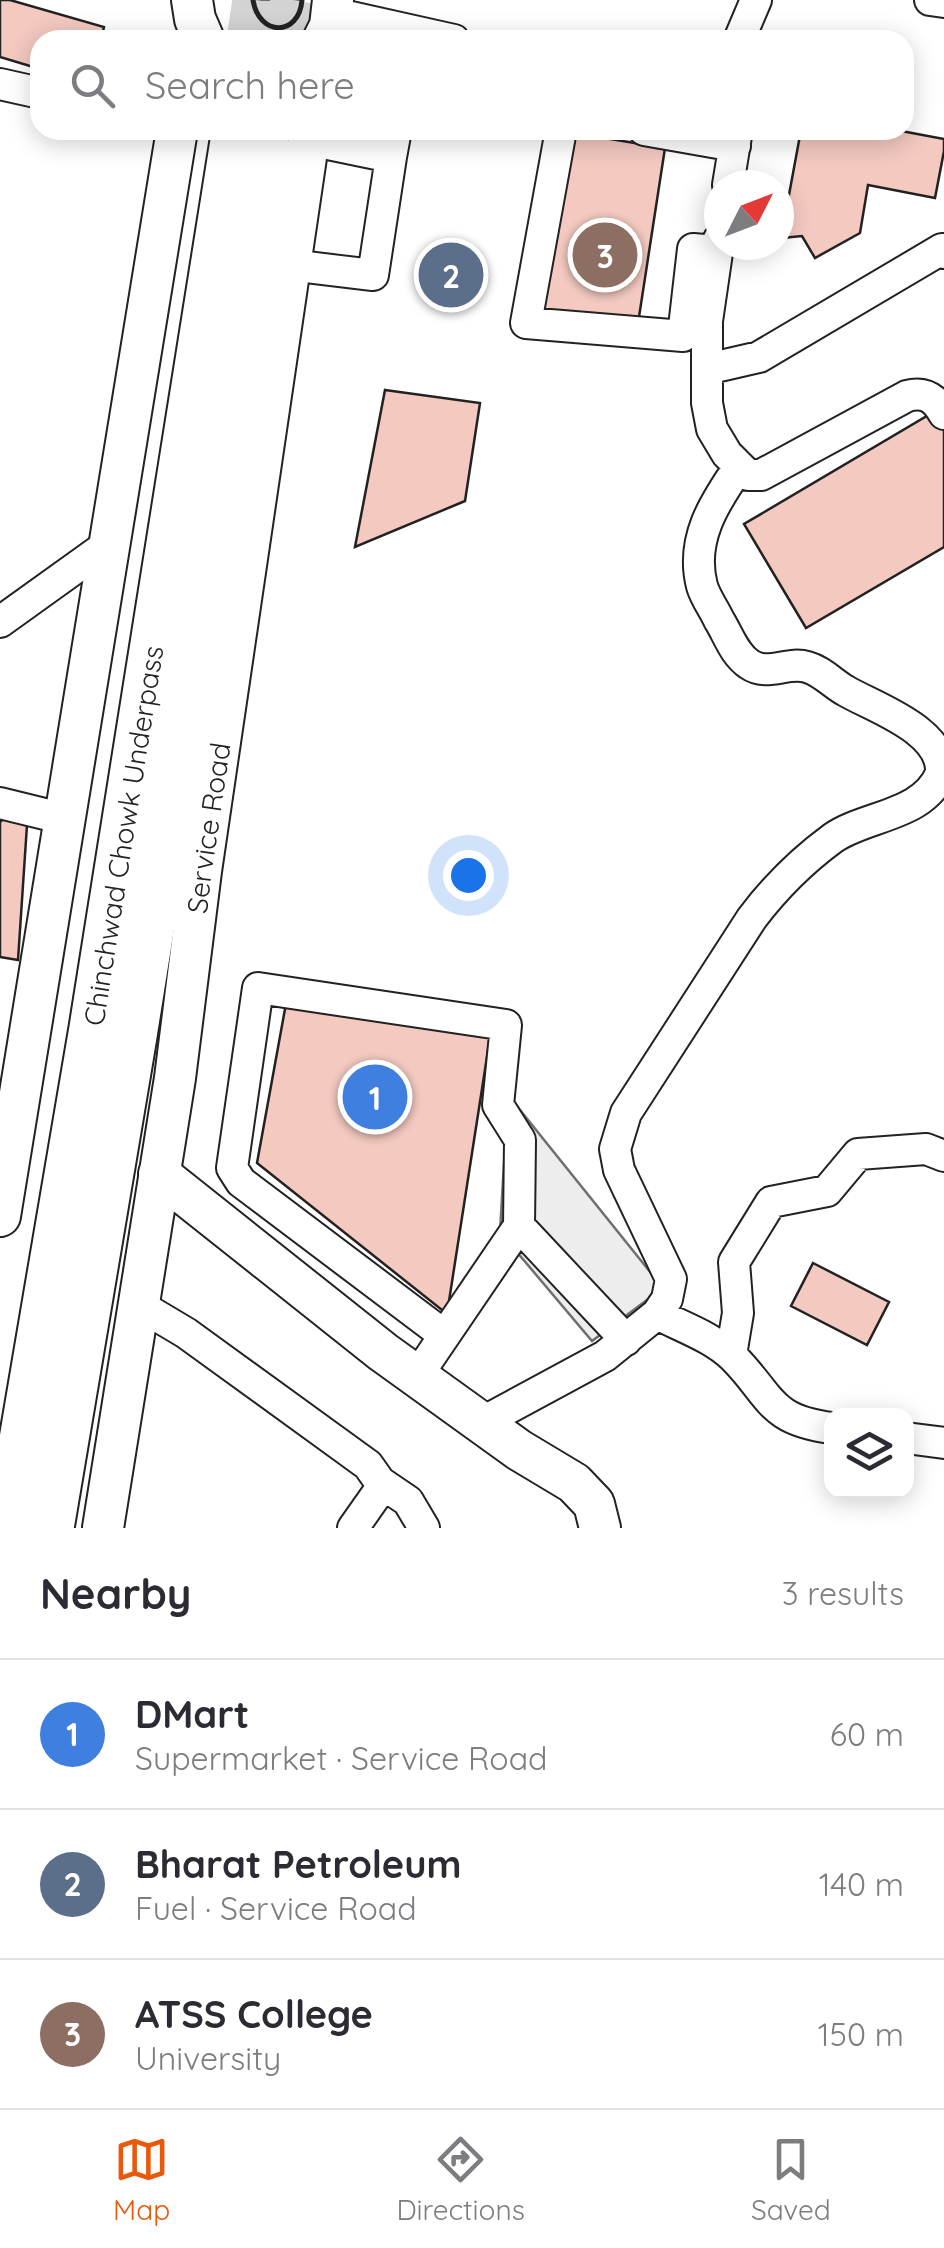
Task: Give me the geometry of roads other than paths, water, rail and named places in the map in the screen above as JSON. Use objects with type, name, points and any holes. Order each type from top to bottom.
[{"type":"highway","name":"Chinchwad Chowk Underpass","points":[[7,1528],[92,1028],[280,140]]},
{"type":"highway","name":"Chinchwad Chowk Underpass","points":[[51,1528],[280,140]]},
{"type":"main road","points":[[0,1216],[175,140]]},
{"type":"main road","name":"Service Road","points":[[102,1528],[175,1078],[201,871],[290,265],[280,140]]},
{"type":"main road","points":[[160,1174],[417,1376],[520,1450],[574,1483],[594,1504],[600,1528]]},
{"type":"street","points":[[744,30],[756,0]]},
{"type":"street","points":[[930,0],[944,2]]},
{"type":"street","points":[[327,26],[365,30]]},
{"type":"street","points":[[0,84],[30,91]]},
{"type":"street","points":[[280,140],[393,144],[372,275],[290,265]]},
{"type":"street","points":[[559,140],[526,323],[683,336],[693,248],[704,247]]},
{"type":"street","points":[[731,170],[736,140]]},
{"type":"street","points":[[707,368],[759,357],[942,249],[944,253]]},
{"type":"street","points":[[716,260],[708,321],[707,402],[712,429],[727,454],[748,475],[761,476],[907,396],[929,396],[944,414]]},
{"type":"street","points":[[481,1422],[606,1356],[657,1314],[668,1299],[670,1279],[619,1170],[615,1149],[626,1114],[764,902],[837,836],[914,804],[935,786],[943,768],[943,754],[923,729],[858,698],[816,670],[803,665],[761,670],[738,654],[702,588],[698,556],[703,529],[714,504],[739,466]]},
{"type":"street","points":[[0,622],[110,543]]},
{"type":"street","points":[[0,803],[65,819]]},
{"type":"street","points":[[417,1376],[519,1226],[520,1140],[498,1106],[506,1025],[258,988],[232,1168],[241,1182],[444,1335]]},
{"type":"street","points":[[731,1355],[738,1313],[734,1262],[770,1202],[827,1191],[858,1154],[926,1149],[944,1156]]},
{"type":"street","points":[[519,1226],[626,1340]]},
{"type":"street","points":[[138,1305],[186,1333],[368,1465],[380,1482],[408,1501],[424,1528]]},
{"type":"street","points":[[657,1314],[711,1340],[731,1355],[771,1403],[792,1419],[824,1426]]},
{"type":"street","points":[[914,1439],[944,1443]]},
{"type":"street","points":[[353,1528],[380,1482]]},
{"type":"tunnel","points":[[250,30],[255,0]]},
{"type":"tunnel","points":[[288,30],[293,0]]},
{"type":"place","name":"ATSS College","points":[[605,255]]},
{"type":"place","name":"Bharat Petroleum","points":[[451,275]]},
{"type":"place","name":"DMart","points":[[375,1097]]}]
